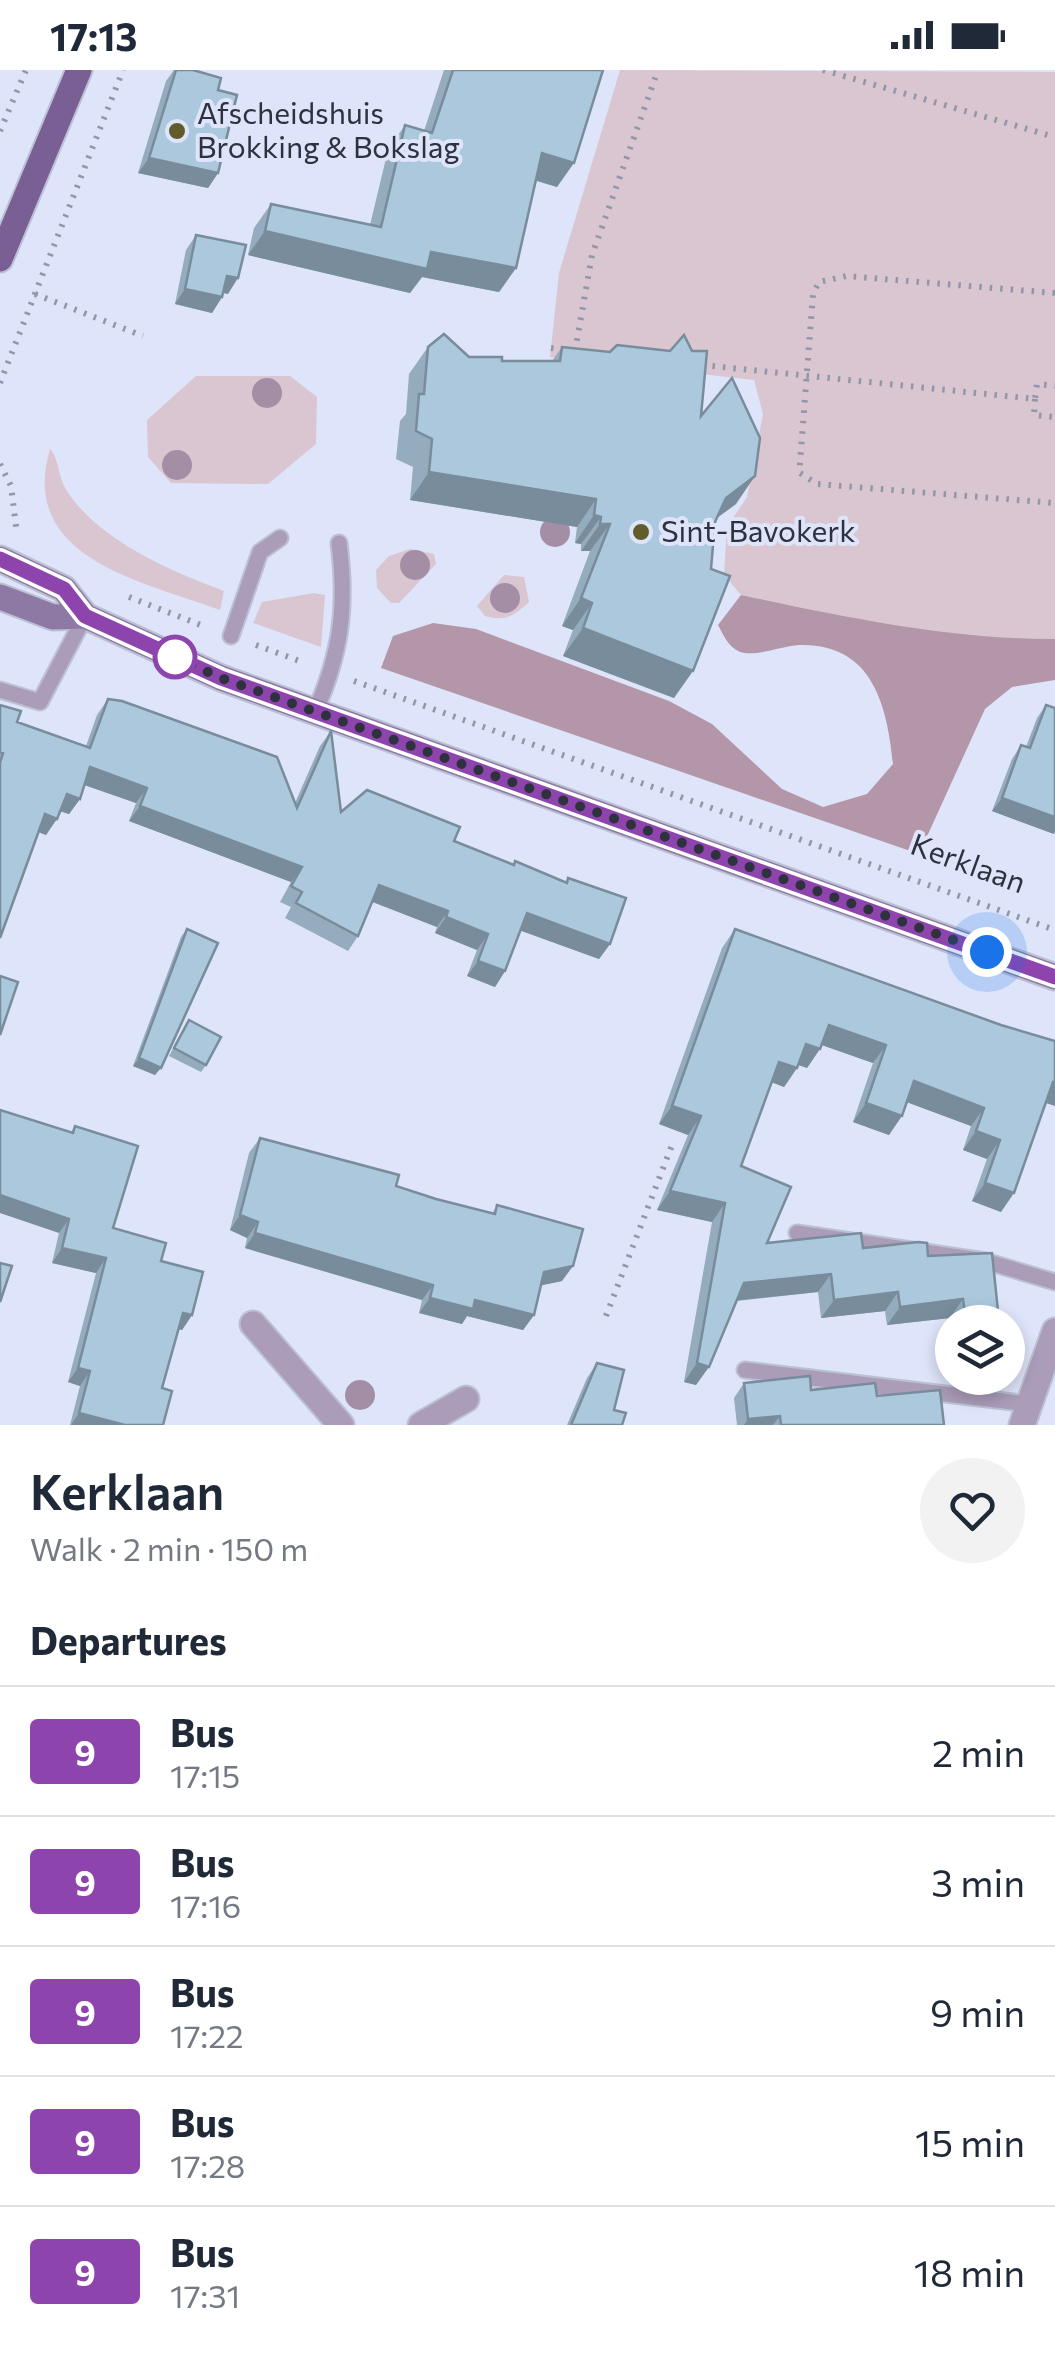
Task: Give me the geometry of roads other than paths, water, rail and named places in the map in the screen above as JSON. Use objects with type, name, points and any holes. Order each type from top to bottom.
[{"type":"main road","points":[[0,260],[79,70]]},
{"type":"street","points":[[9,551],[64,589],[85,616]]},
{"type":"street","points":[[0,597],[53,617],[85,616],[221,678],[1055,977]]},
{"type":"street","points":[[253,1324],[341,1425]]},
{"type":"street","points":[[1025,1414],[1055,1331]]},
{"type":"street","points":[[422,1425],[466,1399]]},
{"type":"lane","points":[[231,636],[260,552],[280,538]]},
{"type":"lane","points":[[315,712],[338,653],[344,582],[339,544]]},
{"type":"lane","points":[[0,690],[40,702],[85,616]]},
{"type":"lane","points":[[797,1233],[985,1261],[1055,1282]]},
{"type":"lane","points":[[745,1370],[1025,1414]]},
{"type":"place","name":"Afscheidshuis Brokking & Bokslag","points":[[177,131]]},
{"type":"place","name":"Sint-Bavokerk","points":[[641,532]]}]
